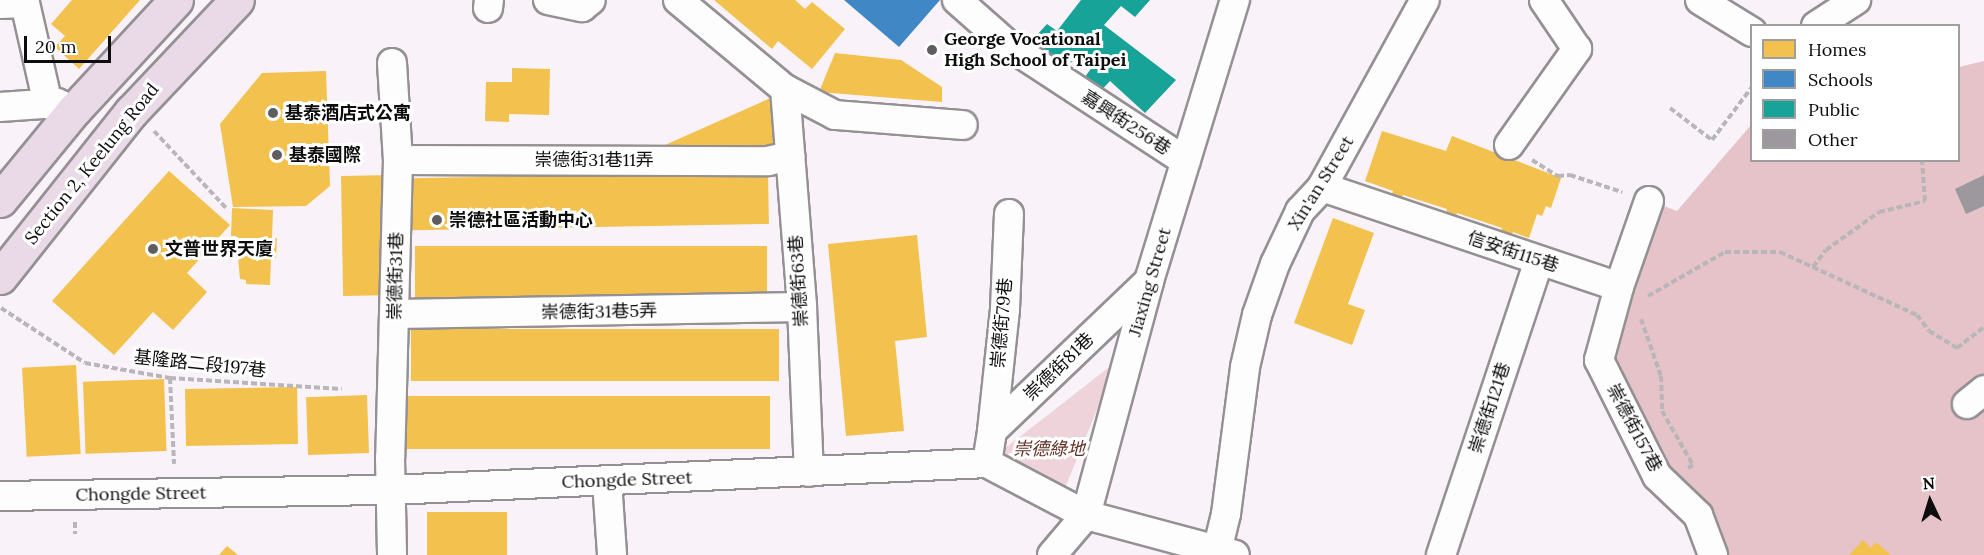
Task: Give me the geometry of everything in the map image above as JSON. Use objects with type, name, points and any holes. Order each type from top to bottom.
[{"type":"main road","points":[[0,200],[61,107],[176,0]]},
{"type":"main road","name":"Section 2, Keelung Road","points":[[0,277],[131,112],[237,0]]},
{"type":"street","points":[[548,0],[582,8],[591,0]]},
{"type":"street","points":[[678,0],[785,89],[835,115],[963,125]]},
{"type":"street","name":"嘉興街256巷","points":[[957,0],[1008,45],[1185,161]]},
{"type":"street","name":"Jiaxing Street","points":[[1052,555],[1086,515],[1149,280],[1235,0]]},
{"type":"street","name":"Xin'an Street","points":[[1223,554],[1257,315],[1275,264],[1300,211],[1322,187],[1425,0]]},
{"type":"street","points":[[1509,145],[1577,49],[1544,0]]},
{"type":"street","points":[[1700,0],[1750,31]]},
{"type":"street","points":[[1819,24],[1856,0]]},
{"type":"street","points":[[0,4],[25,3],[61,107],[0,107]]},
{"type":"street","name":"崇德街31巷","points":[[392,63],[398,160],[391,490],[392,555]]},
{"type":"street","name":"崇德街63巷","points":[[785,89],[802,307],[809,472]]},
{"type":"street","name":"崇德街31巷11弄","points":[[398,160],[768,160],[790,156]]},
{"type":"street","name":"信安街115巷","points":[[1322,187],[1619,287]]},
{"type":"street","points":[[1619,287],[1648,201]]},
{"type":"street","name":"崇德街79巷","points":[[993,431],[1005,309],[1008,214]]},
{"type":"street","name":"崇德街121巷","points":[[1441,555],[1539,261]]},
{"type":"street","name":"崇德街81巷","points":[[993,431],[1149,280]]},
{"type":"street","name":"崇德街157巷","points":[[1619,287],[1599,360],[1622,412],[1665,483],[1698,515],[1713,555]]},
{"type":"street","name":"崇德街31巷5弄","points":[[396,314],[802,307]]},
{"type":"street","points":[[993,431],[987,463],[1086,515],[1184,539],[1223,554]]},
{"type":"street","name":"Chongde Street","points":[[0,496],[391,490],[987,463]]},
{"type":"street","points":[[607,481],[612,555]]},
{"type":"path","points":[[1670,108],[1712,140],[1750,90]]},
{"type":"path","points":[[131,112],[226,207]]},
{"type":"path","points":[[1509,145],[1558,176],[1570,175],[1648,201]]},
{"type":"path","points":[[1813,267],[1827,250],[1880,212],[1925,201],[1922,162]]},
{"type":"path","points":[[1644,303],[1649,294],[1725,252],[1780,252],[1917,315],[1929,331],[1957,348],[1984,327]]},
{"type":"path","name":"基隆路二段197巷","points":[[0,308],[86,363],[170,378],[342,389]]},
{"type":"path","points":[[1639,311],[1661,376],[1662,411],[1693,465],[1665,483]]},
{"type":"path","points":[[170,378],[175,493]]},
{"type":"green space","name":"崇德綠地","points":[[1117,361],[1065,488],[995,456]]},
{"type":"shaded area","points":[[1984,61],[1984,555],[1710,555],[1634,411],[1615,355],[1653,202],[1677,211],[1750,126],[1750,162],[1960,162],[1960,67]]},
{"type":"building: Homes","points":[[72,0],[140,0],[79,69],[55,47],[65,36],[51,24]]},
{"type":"building: Homes","points":[[714,0],[795,0],[805,9],[812,2],[845,29],[812,69],[778,41],[772,49]]},
{"type":"building: Homes","points":[[835,53],[901,60],[942,87],[942,102],[819,92]]},
{"type":"building: Homes","points":[[512,68],[550,69],[549,115],[509,114],[509,122],[485,121],[486,82],[512,82]]},
{"type":"building: Homes","name":"基泰國際","points":[[326,71],[330,186],[306,206],[233,207],[220,124],[262,73]]},
{"type":"building: Homes","points":[[775,96],[793,136],[619,213],[601,173]]},
{"type":"building: Homes","points":[[1382,131],[1446,151],[1452,136],[1561,178],[1551,208],[1546,206],[1542,216],[1537,214],[1529,238],[1513,232],[1510,240],[1499,237],[1502,228],[1457,213],[1454,222],[1444,219],[1447,209],[1403,195],[1400,204],[1389,200],[1393,191],[1365,181]]},
{"type":"building: Homes","name":"文普世界天廈","points":[[169,171],[230,225],[187,273],[207,292],[173,330],[153,312],[114,355],[52,301]]},
{"type":"building: Homes","points":[[768,172],[769,224],[410,230],[409,178]]},
{"type":"building: Homes","points":[[393,175],[395,295],[343,296],[341,176]]},
{"type":"building: Homes","points":[[232,208],[273,210],[272,238],[277,238],[276,258],[271,257],[270,285],[246,284],[246,280],[240,279],[236,236],[231,236]]},
{"type":"building: Homes","points":[[1333,218],[1374,233],[1348,304],[1365,310],[1352,345],[1294,323]]},
{"type":"building: Homes","points":[[917,235],[927,337],[895,341],[904,431],[846,436],[828,244]]},
{"type":"building: Homes","points":[[415,246],[767,246],[767,306],[415,306]]},
{"type":"building: Homes","points":[[411,329],[779,329],[779,381],[411,381]]},
{"type":"building: Homes","points":[[76,365],[81,454],[27,457],[22,368]]},
{"type":"building: Homes","points":[[164,379],[167,451],[86,454],[83,382]]},
{"type":"building: Homes","points":[[297,387],[298,444],[186,446],[185,389]]},
{"type":"building: Homes","points":[[367,395],[369,453],[308,455],[306,397]]},
{"type":"building: Homes","points":[[402,396],[770,396],[770,449],[402,449]]},
{"type":"building: Homes","points":[[427,512],[507,512],[507,555],[427,555]]},
{"type":"building: Homes","points":[[1863,540],[1871,548],[1876,542],[1891,555],[1849,555]]},
{"type":"building: Homes","points":[[227,546],[238,555],[219,555]]},
{"type":"building: Schools","points":[[844,0],[940,0],[899,47]]},
{"type":"building: Public","points":[[1081,0],[1150,0],[1135,17],[1121,6],[1104,25],[1176,80],[1145,113],[1110,81],[1097,95],[1082,81],[1093,66],[1079,55],[1058,75],[1026,47],[1047,24],[1057,31]]},
{"type":"building: Other","points":[[1984,175],[1984,206],[1966,214],[1955,189]]},
{"type":"place","name":"George Vocational High School of Taipei","points":[[932,50]]},
{"type":"place","name":"基泰酒店式公寓","points":[[273,113]]},
{"type":"place","name":"基泰國際","points":[[277,155]]},
{"type":"place","name":"崇德社區活動中心","points":[[437,220]]},
{"type":"place","name":"文普世界天廈","points":[[153,249]]}]
